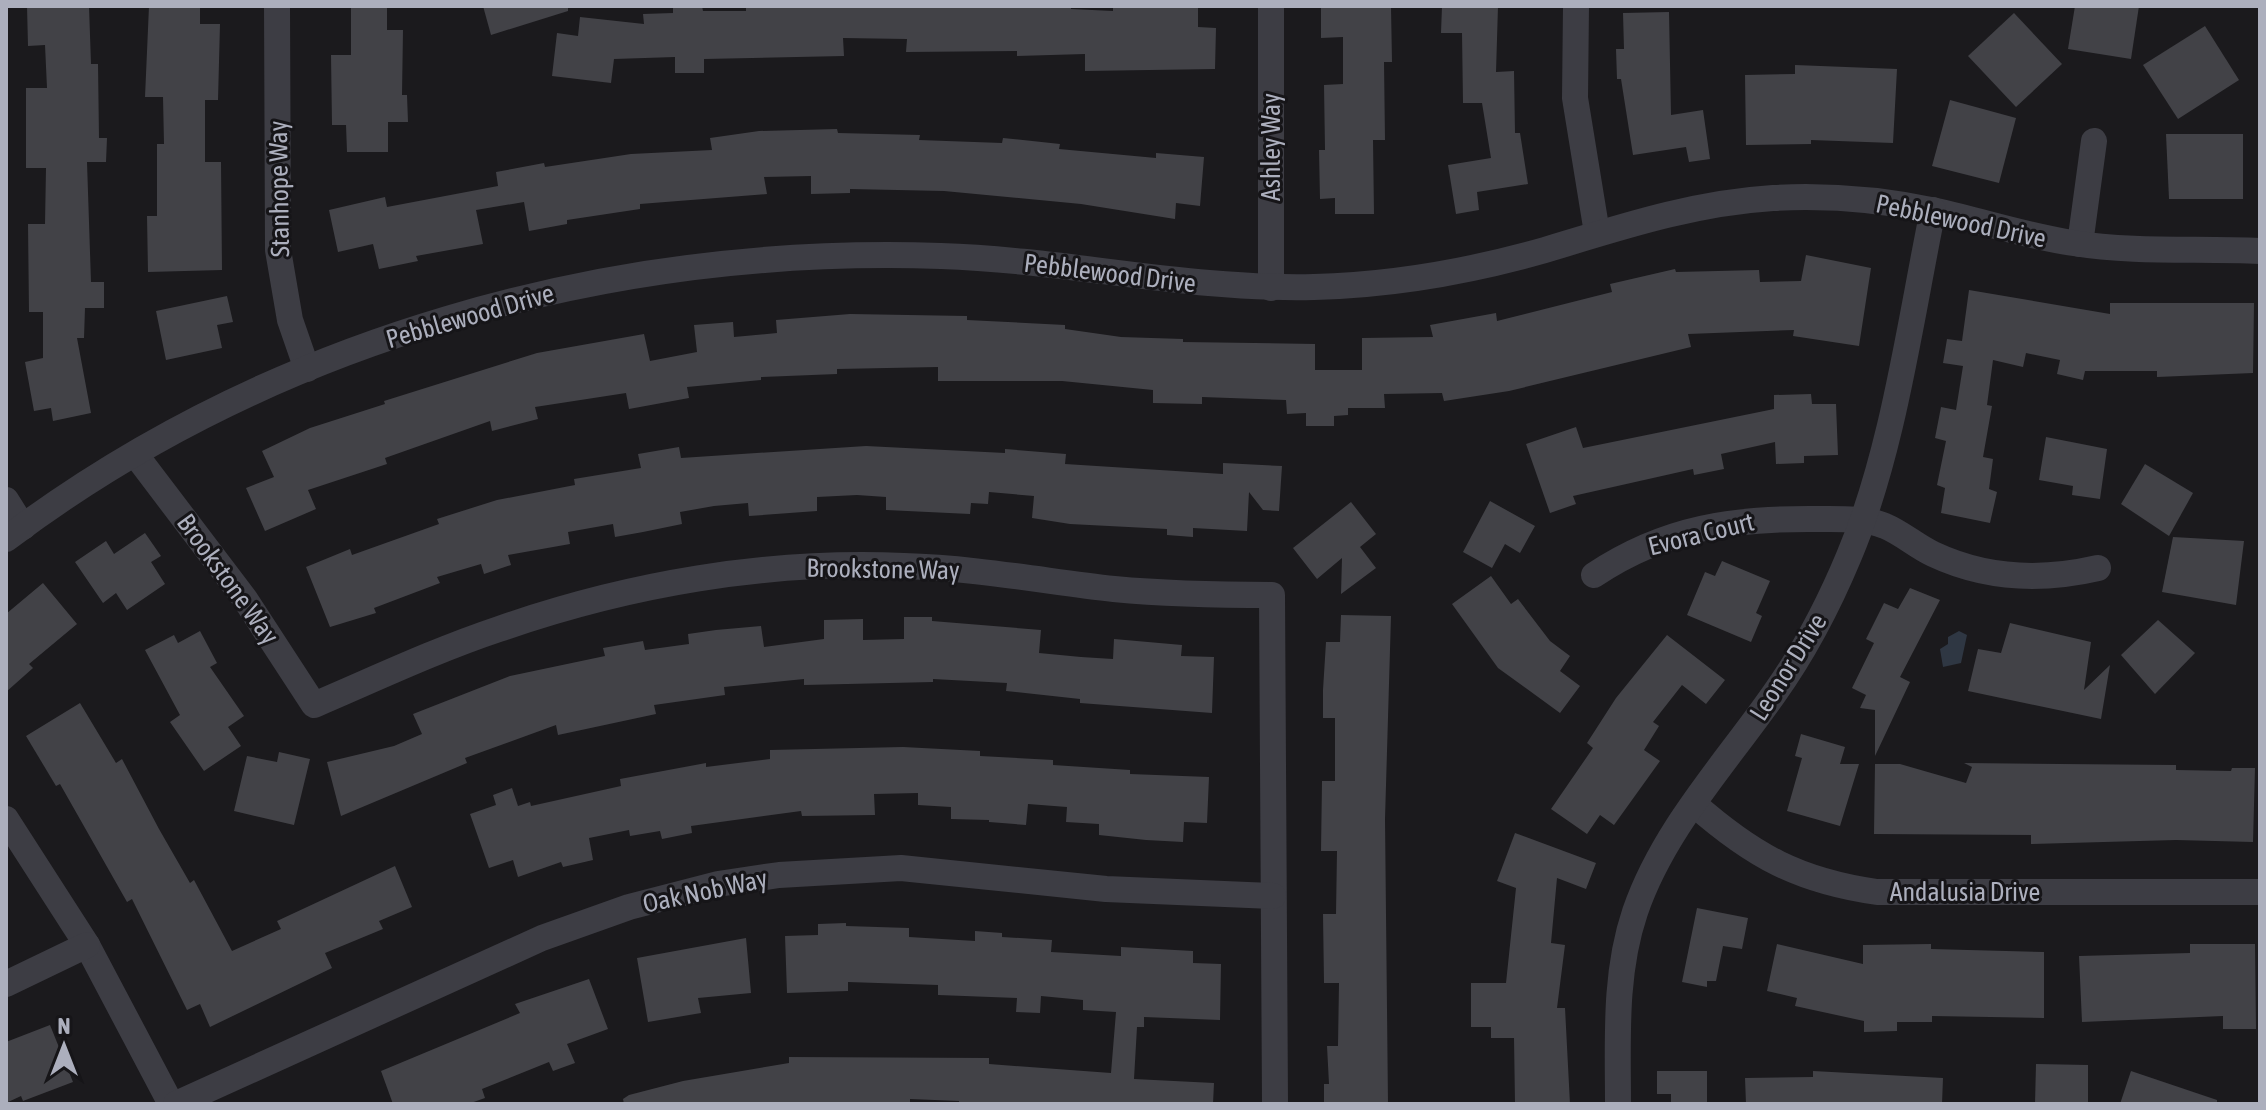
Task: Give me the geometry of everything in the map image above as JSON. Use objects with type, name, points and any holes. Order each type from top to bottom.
[{"type":"street","name":"Stanhope Way","points":[[277,6],[278,250],[290,320],[307,369]]},
{"type":"street","name":"Ashley Way","points":[[1271,6],[1271,288]]},
{"type":"street","points":[[1576,6],[1575,98],[1597,233]]},
{"type":"street","points":[[2080,244],[2094,141]]},
{"type":"street","name":"Pebblewood Drive","points":[[14,533],[135,454],[217,407],[307,369],[434,323],[534,295],[635,274],[738,261],[841,255],[945,256],[1048,264],[1206,285],[1271,288],[1353,285],[1417,278],[1494,263],[1665,213],[1773,198],[1884,202],[1933,210],[2080,244],[2135,250],[2260,251]]},
{"type":"street","name":"Leonor Drive","points":[[1618,1104],[1618,1002],[1635,912],[1657,862],[1694,804],[1776,692],[1816,626],[1862,522],[1880,460],[1933,210]]},
{"type":"street","name":"Brookstone Way","points":[[135,454],[245,599],[314,705],[483,635],[557,610],[648,587],[726,575],[803,567],[901,565],[980,570],[1114,589],[1190,595],[1272,595],[1275,1104]]},
{"type":"street","points":[[6,500],[14,533]]},
{"type":"street","name":"Evora Court","points":[[1594,575],[1624,555],[1658,541],[1732,522],[1781,518],[1884,525],[1946,560],[1992,573],[2026,577],[2068,575],[2098,568]]},
{"type":"street","name":"Andalusia Drive","points":[[1694,804],[1734,839],[1767,860],[1839,887],[1877,892],[2260,892]]},
{"type":"street","points":[[6,819],[87,945],[173,1104]]},
{"type":"street","name":"Oak Nob Way","points":[[173,1104],[542,938],[629,907],[718,884],[794,873],[901,868],[1106,889],[1273,896]]},
{"type":"street","points":[[6,984],[87,945]]},
{"type":"water","points":[[1959,631],[1967,635],[1961,663],[1943,667],[1940,649],[1948,644],[1948,637]]},
{"type":"building","points":[[27,6],[89,6],[91,64],[98,64],[99,138],[107,138],[106,162],[87,162],[91,282],[104,282],[104,308],[85,308],[84,338],[77,338],[91,413],[53,421],[51,408],[34,411],[25,362],[43,358],[43,312],[29,312],[28,224],[45,224],[46,168],[26,168],[26,88],[47,88],[45,45],[28,46]]},
{"type":"building","points":[[149,6],[200,6],[200,24],[220,24],[218,100],[205,100],[205,162],[221,162],[222,270],[148,272],[147,216],[157,216],[157,144],[164,144],[163,97],[145,97]]},
{"type":"building","points":[[351,6],[387,6],[387,30],[403,30],[402,95],[407,95],[408,122],[388,122],[388,152],[347,152],[346,125],[332,125],[331,55],[351,55]]},
{"type":"building","points":[[483,6],[568,6],[568,11],[491,35]]},
{"type":"building","points":[[673,6],[702,6],[703,11],[746,11],[746,6],[1071,6],[1071,9],[1113,11],[1113,6],[1198,6],[1198,27],[1216,28],[1215,69],[1085,71],[1085,54],[1017,56],[1017,51],[906,52],[907,39],[843,38],[844,56],[704,59],[704,73],[675,73],[675,57],[614,59],[611,83],[552,76],[557,33],[578,36],[580,17],[644,24],[643,14],[673,13]]},
{"type":"building","points":[[1442,6],[1498,6],[1496,72],[1514,71],[1515,133],[1520,133],[1528,184],[1477,192],[1479,210],[1456,214],[1448,165],[1491,158],[1482,103],[1463,103],[1462,33],[1441,33]]},
{"type":"building","points":[[2075,6],[2139,6],[2131,59],[2068,49]]},
{"type":"building","points":[[1391,7],[1392,62],[1384,62],[1385,140],[1373,140],[1374,214],[1335,214],[1335,198],[1320,199],[1319,150],[1325,150],[1324,85],[1343,84],[1343,37],[1321,38],[1321,8]]},
{"type":"building","points":[[1669,12],[1671,115],[1703,110],[1710,159],[1689,162],[1686,147],[1633,155],[1621,79],[1617,79],[1616,49],[1624,49],[1623,13]]},
{"type":"building","points":[[2014,13],[2062,64],[2016,107],[1968,56]]},
{"type":"building","points":[[2205,26],[2239,80],[2178,119],[2143,65]]},
{"type":"building","points":[[1795,65],[1897,69],[1893,143],[1811,140],[1811,144],[1746,145],[1745,75],[1795,74]]},
{"type":"building","points":[[1950,100],[2016,118],[1999,183],[1932,166]]},
{"type":"building","points":[[837,129],[838,133],[920,135],[919,140],[1002,143],[1003,138],[1060,144],[1059,149],[1156,158],[1156,153],[1204,157],[1200,206],[1176,203],[1175,219],[1081,204],[944,191],[850,189],[850,193],[811,194],[811,176],[764,177],[767,194],[640,204],[640,209],[567,220],[567,224],[529,231],[524,202],[476,210],[483,244],[416,256],[418,261],[379,269],[373,244],[338,252],[329,210],[385,197],[387,207],[498,186],[496,172],[544,163],[545,167],[631,154],[712,150],[710,138],[759,131]]},
{"type":"building","points":[[2166,134],[2243,134],[2243,199],[2169,199]]},
{"type":"building","points":[[1806,255],[1871,268],[1859,346],[1793,336],[1794,330],[1688,334],[1691,347],[1509,391],[1444,401],[1442,393],[1384,394],[1385,408],[1348,408],[1348,415],[1334,416],[1334,426],[1306,426],[1306,413],[1287,414],[1286,400],[1202,397],[1202,404],[1153,403],[1153,390],[1062,381],[938,381],[938,367],[837,369],[837,374],[761,377],[761,380],[687,387],[689,398],[629,409],[626,393],[535,407],[538,419],[492,431],[490,421],[385,458],[387,464],[308,490],[316,509],[265,531],[246,488],[274,477],[262,451],[310,428],[385,404],[384,401],[537,353],[644,334],[650,361],[697,352],[694,325],[733,322],[734,337],[777,333],[776,320],[850,314],[967,316],[967,320],[1065,325],[1065,329],[1121,337],[1183,339],[1183,342],[1315,344],[1315,370],[1362,370],[1362,338],[1433,337],[1430,325],[1496,313],[1497,321],[1612,292],[1610,284],[1675,269],[1676,272],[1759,270],[1760,282],[1801,281]]},
{"type":"building","points":[[1969,290],[2110,314],[2110,303],[2254,303],[2253,373],[2157,377],[2157,371],[2085,371],[2083,380],[2057,374],[2060,360],[2026,353],[2023,367],[1993,360],[1987,405],[1992,406],[1983,457],[1993,459],[1989,489],[1997,492],[1990,523],[1941,513],[1945,488],[1937,485],[1946,441],[1935,438],[1941,407],[1956,410],[1963,366],[1943,363],[1947,339],[1962,341]]},
{"type":"building","points":[[227,296],[233,322],[217,325],[222,348],[166,360],[156,311]]},
{"type":"building","points":[[1811,394],[1812,404],[1836,404],[1838,455],[1804,456],[1804,463],[1776,464],[1775,442],[1721,454],[1724,469],[1694,475],[1693,469],[1573,496],[1576,504],[1550,513],[1526,444],[1576,427],[1583,448],[1774,409],[1774,395]]},
{"type":"building","points":[[2046,437],[2107,449],[2100,499],[2072,495],[2073,486],[2039,480]]},
{"type":"building","points":[[866,446],[1005,453],[1005,449],[1066,454],[1065,464],[1223,474],[1223,463],[1282,466],[1279,511],[1263,510],[1249,492],[1247,531],[1193,528],[1193,537],[1167,535],[1167,529],[1070,524],[1032,518],[1034,496],[989,492],[988,504],[971,503],[970,514],[886,510],[886,497],[857,495],[817,497],[817,511],[749,516],[748,503],[714,506],[680,512],[682,524],[615,537],[613,524],[568,532],[570,544],[508,555],[511,565],[484,574],[481,564],[437,577],[440,583],[374,608],[376,613],[330,627],[306,567],[350,549],[352,555],[439,524],[437,519],[497,500],[575,485],[574,479],[641,468],[638,454],[679,447],[681,458]]},
{"type":"building","points":[[2145,464],[2193,493],[2169,536],[2121,504]]},
{"type":"building","points":[[1490,501],[1535,526],[1520,553],[1505,544],[1492,568],[1463,552]]},
{"type":"building","points":[[1351,502],[1376,534],[1360,547],[1376,568],[1341,594],[1342,558],[1317,579],[1293,548]]},
{"type":"building","points":[[145,533],[161,556],[151,562],[165,584],[127,610],[116,593],[103,603],[75,562],[106,541],[114,554]]},
{"type":"building","points":[[2173,537],[2244,541],[2236,605],[2162,592]]},
{"type":"building","points":[[1722,561],[1770,581],[1756,613],[1762,616],[1751,642],[1687,615],[1705,572],[1715,576]]},
{"type":"building","points":[[1491,576],[1511,604],[1518,599],[1550,641],[1570,656],[1560,671],[1580,686],[1560,713],[1498,668],[1452,604]]},
{"type":"building","points":[[43,583],[77,624],[29,664],[33,668],[6,692],[6,614]]},
{"type":"building","points":[[1910,588],[1940,600],[1900,677],[1910,682],[1875,756],[1875,710],[1860,708],[1866,695],[1852,688],[1874,643],[1866,639],[1884,603],[1898,609]]},
{"type":"building","points":[[1341,615],[1391,616],[1385,819],[1388,1104],[1324,1104],[1324,1084],[1329,1084],[1327,1046],[1338,1046],[1339,983],[1324,983],[1323,914],[1336,914],[1337,851],[1321,851],[1322,781],[1335,781],[1335,718],[1323,718],[1323,690],[1326,642],[1340,642]]},
{"type":"building","points":[[904,617],[932,617],[932,621],[1041,630],[1039,653],[1113,659],[1114,639],[1182,645],[1181,656],[1214,657],[1212,713],[1080,703],[1080,699],[1006,691],[1007,683],[933,679],[933,682],[804,685],[804,679],[724,687],[725,695],[654,705],[656,714],[558,735],[556,725],[465,758],[467,763],[341,816],[327,762],[394,746],[422,734],[413,714],[510,676],[605,656],[603,648],[643,641],[645,650],[689,644],[688,634],[716,630],[761,626],[764,647],[824,639],[824,620],[863,619],[863,640],[904,639]]},
{"type":"building","points":[[2158,620],[2195,653],[2155,694],[2121,655]]},
{"type":"building","points":[[2010,623],[2091,642],[2084,690],[2110,665],[2101,719],[1968,691],[1978,649],[2001,653]]},
{"type":"building","points":[[200,631],[217,663],[210,667],[244,716],[228,727],[241,746],[204,771],[170,722],[180,715],[145,650],[174,635],[178,643]]},
{"type":"building","points":[[1667,635],[1725,680],[1706,704],[1682,685],[1653,722],[1659,726],[1644,750],[1660,761],[1614,825],[1600,815],[1587,834],[1551,809],[1593,748],[1587,743],[1616,698]]},
{"type":"building","points":[[80,703],[116,763],[122,759],[159,829],[190,883],[194,880],[232,951],[281,929],[277,921],[395,866],[412,907],[379,921],[383,929],[325,953],[332,968],[210,1027],[200,1004],[187,1010],[132,899],[127,902],[60,784],[56,786],[26,736]]},
{"type":"building","points":[[1801,734],[1845,747],[1840,764],[1859,764],[1840,826],[1787,811],[1802,758],[1795,756]]},
{"type":"building","points":[[903,747],[980,751],[980,756],[1053,760],[1053,765],[1130,770],[1130,774],[1209,777],[1207,823],[1184,822],[1183,842],[1146,840],[1099,835],[1099,824],[1066,822],[1067,807],[1028,804],[1026,825],[951,819],[951,807],[918,805],[918,793],[874,794],[875,815],[802,816],[801,811],[691,826],[692,833],[662,839],[660,831],[630,836],[629,830],[589,838],[593,860],[563,867],[561,862],[518,877],[513,860],[489,868],[470,814],[496,805],[493,795],[512,788],[518,806],[530,802],[531,806],[621,786],[620,779],[706,763],[706,767],[770,759],[770,750]]},
{"type":"building","points":[[279,752],[310,759],[294,825],[234,811],[247,756],[277,762]]},
{"type":"building","points":[[1964,763],[2176,765],[2176,770],[2231,771],[2232,768],[2255,768],[2253,842],[2176,840],[2031,844],[2031,835],[1874,834],[1875,764],[1900,764],[1966,783],[1972,767]]},
{"type":"building","points":[[1515,833],[1596,863],[1586,889],[1557,878],[1551,943],[1565,945],[1557,1008],[1565,1008],[1570,1104],[1515,1104],[1514,1038],[1491,1038],[1491,1027],[1471,1027],[1471,983],[1506,983],[1516,888],[1497,881]]},
{"type":"building","points":[[1697,908],[1748,918],[1742,949],[1723,946],[1716,981],[1707,981],[1707,987],[1682,982]]},
{"type":"building","points":[[846,923],[846,926],[909,928],[909,937],[975,941],[975,931],[1002,933],[1002,937],[1052,940],[1051,952],[1121,956],[1121,947],[1193,951],[1193,963],[1221,964],[1220,1020],[1144,1017],[1144,1027],[1137,1027],[1134,1079],[1214,1083],[1213,1104],[959,1104],[959,1101],[910,1099],[910,1104],[624,1104],[623,1099],[629,1095],[683,1081],[789,1063],[789,1057],[989,1058],[989,1064],[1111,1073],[1116,1012],[1083,1010],[1083,1000],[1041,996],[1040,1013],[1016,1012],[1017,998],[938,995],[938,985],[848,982],[848,991],[787,993],[785,936],[818,935],[818,924]]},
{"type":"building","points":[[746,938],[751,993],[698,998],[701,1013],[648,1022],[637,958]]},
{"type":"building","points":[[1777,944],[1863,964],[1863,945],[1931,944],[1931,949],[2044,952],[2044,1018],[1932,1016],[1932,1022],[1897,1022],[1897,1031],[1864,1032],[1864,1021],[1795,1006],[1797,998],[1767,991]]},
{"type":"building","points":[[2190,944],[2255,944],[2256,1029],[2223,1029],[2223,1016],[2082,1022],[2079,956],[2190,953]]},
{"type":"building","points":[[589,979],[608,1029],[567,1044],[575,1063],[553,1071],[549,1062],[482,1089],[485,1098],[468,1104],[393,1104],[381,1071],[520,1013],[515,1004]]},
{"type":"building","points":[[50,1025],[73,1082],[23,1101],[21,1096],[6,1103],[6,1042]]},
{"type":"building","points":[[2036,1064],[2088,1065],[2088,1104],[2035,1104]]},
{"type":"building","points":[[1657,1071],[1707,1071],[1707,1104],[1671,1104],[1671,1094],[1657,1094]]},
{"type":"building","points":[[1813,1071],[1943,1078],[1942,1104],[1746,1104],[1745,1078],[1813,1077]]},
{"type":"building","points":[[2131,1071],[2217,1100],[2217,1104],[2120,1104]]}]
